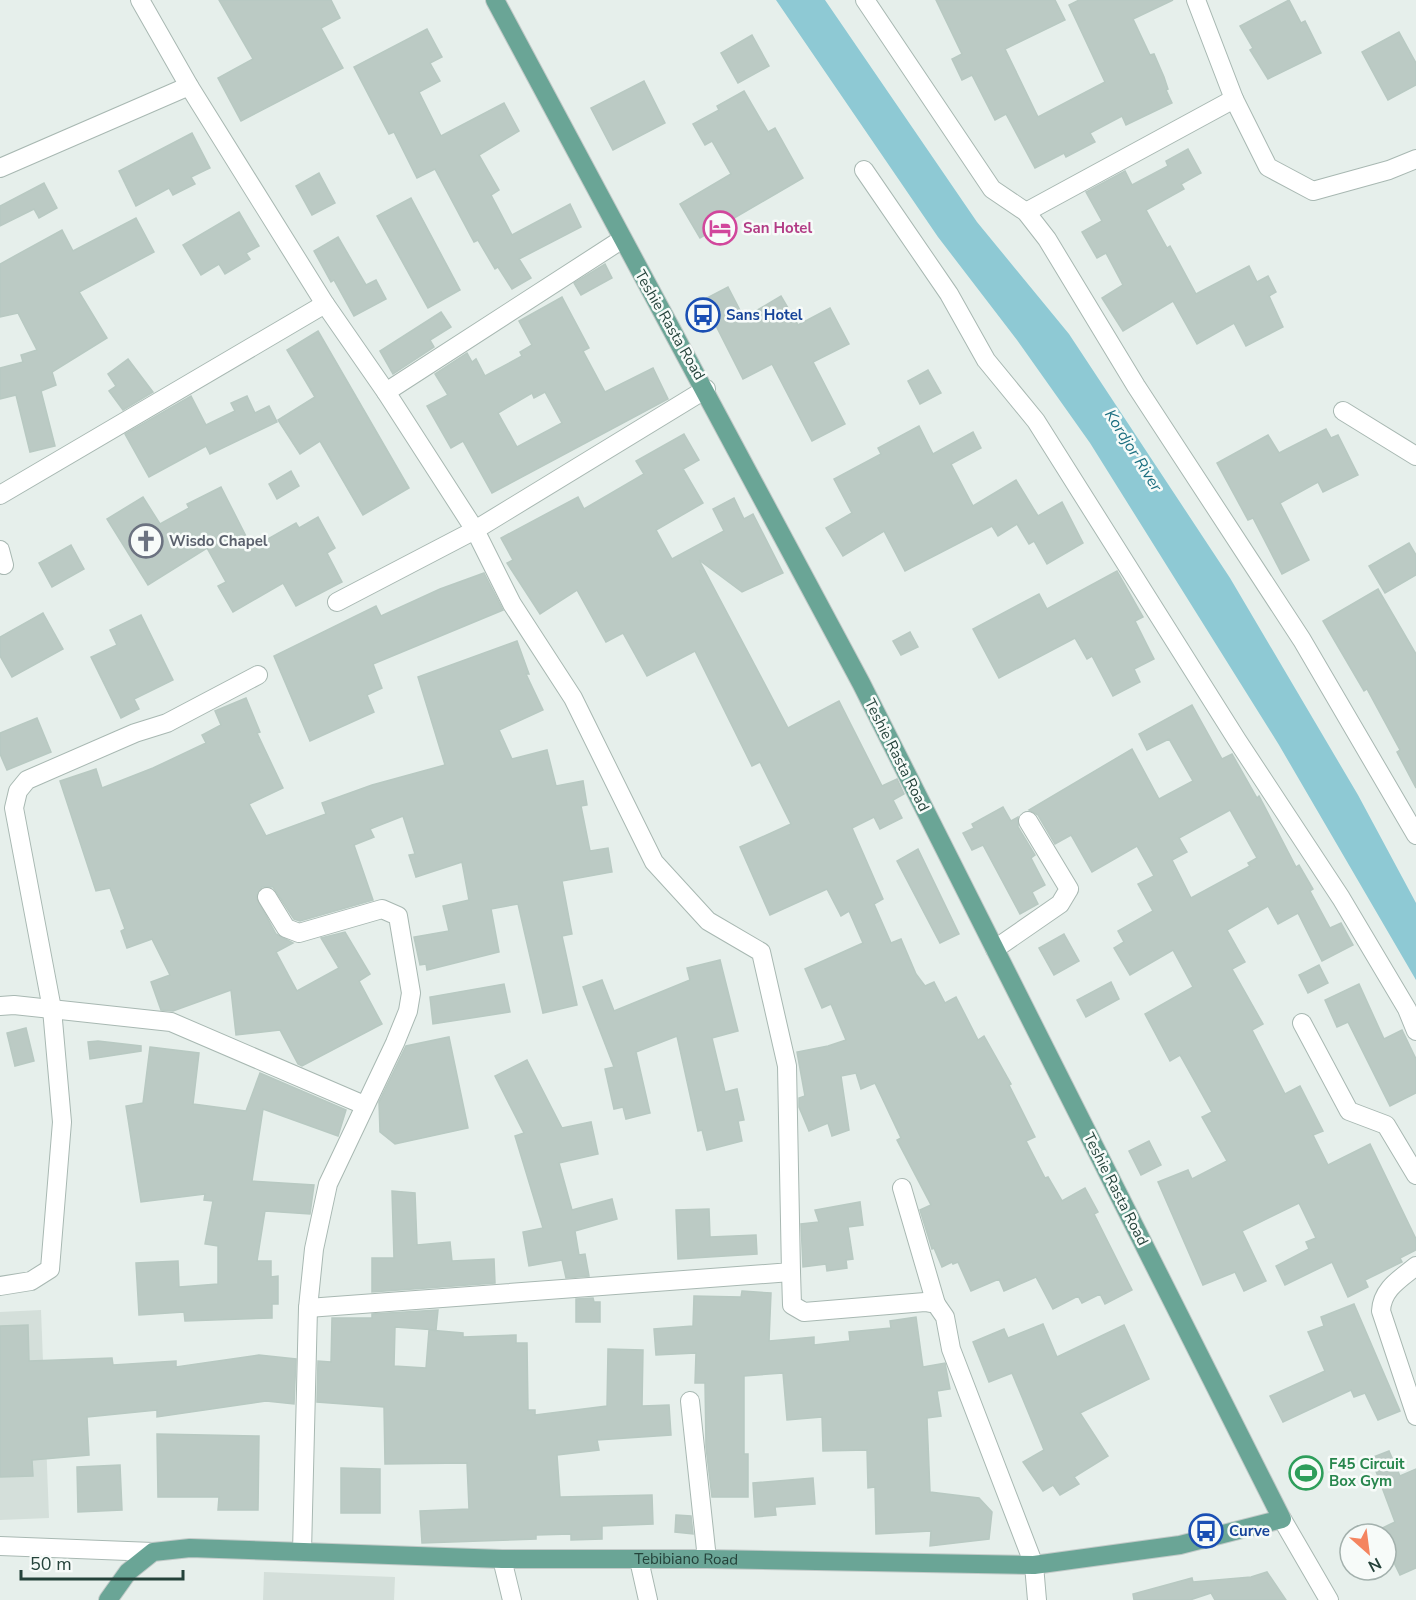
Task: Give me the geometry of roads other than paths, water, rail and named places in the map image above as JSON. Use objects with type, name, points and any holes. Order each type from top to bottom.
[{"type":"main road","name":"Teshie Rasta Road","points":[[495,0],[621,240],[706,389],[855,672],[1282,1519]]},
{"type":"main road","name":"Tebibiano Road","points":[[153,1552],[190,1548],[502,1559],[707,1559],[1034,1565],[1180,1545],[1282,1519]]},
{"type":"main road","points":[[108,1600],[128,1572],[153,1552]]},
{"type":"street","points":[[140,0],[189,86],[325,304],[386,392],[475,530],[512,604],[573,698],[654,862],[708,921],[761,952],[787,1066],[792,1305],[804,1312],[925,1302],[936,1304]]},
{"type":"street","points":[[865,0],[992,189],[1026,212],[1047,239],[1142,395],[1302,640],[1416,835]]},
{"type":"street","points":[[1196,0],[1234,99],[1268,167],[1313,191],[1389,170],[1416,159]]},
{"type":"street","points":[[0,168],[189,86]]},
{"type":"street","points":[[1026,212],[1234,99]]},
{"type":"street","points":[[864,170],[949,294],[986,360],[1036,421],[1237,740],[1341,898],[1407,1010],[1416,1031]]},
{"type":"street","points":[[386,392],[621,240]]},
{"type":"street","points":[[0,495],[325,304]]},
{"type":"street","points":[[337,602],[475,530],[706,389]]},
{"type":"street","points":[[1343,411],[1416,456]]},
{"type":"street","points":[[0,1286],[31,1281],[50,1269],[62,1122],[52,1009],[14,808],[18,791],[27,780],[135,733],[167,723],[258,675]]},
{"type":"street","points":[[995,949],[1060,904],[1069,889],[1028,821]]},
{"type":"street","points":[[267,897],[286,928],[299,933],[381,909],[398,916],[411,993],[395,1043],[328,1184],[314,1249],[308,1308],[302,1552]]},
{"type":"street","points":[[0,1005],[171,1022],[364,1105]]},
{"type":"street","points":[[1302,1023],[1349,1111],[1386,1125],[1416,1175]]},
{"type":"street","points":[[902,1188],[936,1304],[945,1317],[951,1349],[1034,1565],[1037,1600]]},
{"type":"street","points":[[1416,1266],[1391,1287],[1382,1300],[1381,1311],[1416,1416]]},
{"type":"street","points":[[308,1308],[791,1272]]},
{"type":"street","points":[[690,1401],[707,1559]]},
{"type":"street","points":[[1282,1519],[1329,1600]]},
{"type":"street","points":[[0,1546],[153,1552]]},
{"type":"street","points":[[502,1559],[512,1600]]},
{"type":"street","points":[[639,1560],[648,1600]]},
{"type":"water","name":"Kordjor River","points":[[776,0],[825,0],[977,222],[1069,334],[1230,578],[1358,795],[1416,903],[1416,980],[1279,745],[1090,443],[1017,340],[938,237]]},
{"type":"place","name":"San Hotel","points":[[720,228]]},
{"type":"place","name":"Sans Hotel","points":[[703,315]]},
{"type":"place","name":"Wisdo Chapel","points":[[146,541]]},
{"type":"place","name":"F45 Circuit Box Gym","points":[[1306,1473]]},
{"type":"place","name":"Curve","points":[[1206,1531]]}]
